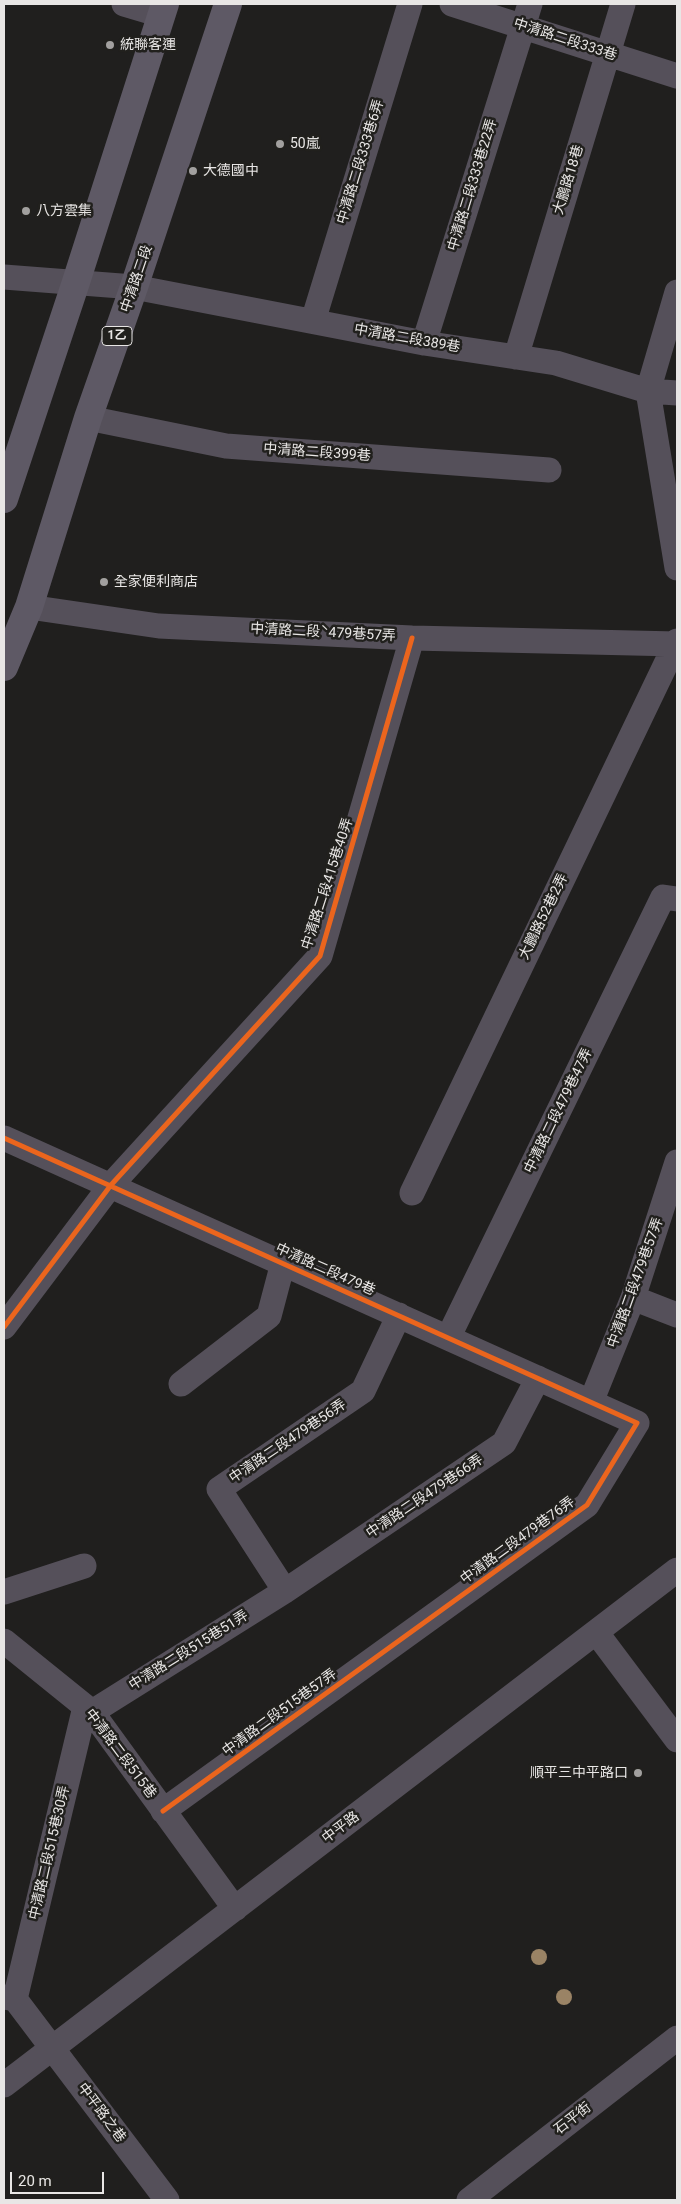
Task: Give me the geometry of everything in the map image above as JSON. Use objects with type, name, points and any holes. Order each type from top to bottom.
[{"type":"main road","name":"中清路二段","points":[[4,667],[30,607],[88,418],[134,287],[228,4]]},
{"type":"main road","points":[[4,499],[76,282],[163,9]]},
{"type":"street","points":[[124,4],[163,9]]},
{"type":"street","name":"中清路二段333巷6弄","points":[[313,321],[410,4]]},
{"type":"street","name":"中清路二段333巷","points":[[452,4],[526,15],[608,54],[677,76]]},
{"type":"street","name":"大鵬路18巷","points":[[516,357],[623,4]]},
{"type":"street","name":"中清路二段333巷22弄","points":[[424,343],[526,15]]},
{"type":"street","name":"中清路二段389巷","points":[[4,276],[134,287],[424,343],[556,362],[648,391],[677,393]]},
{"type":"street","points":[[677,292],[648,391],[677,568]]},
{"type":"street","name":"中清路二段399巷","points":[[88,418],[226,446],[549,470]]},
{"type":"street","name":"中清路二段ˋ479巷57弄","points":[[30,607],[159,626],[412,638],[677,643]]},
{"type":"street","name":"中清路二段415巷40弄","points":[[4,1327],[110,1185],[320,956],[412,638]]},
{"type":"street","name":"大鵬路52巷2弄","points":[[412,1193],[677,643]]},
{"type":"street","name":"中清路二段479巷47弄","points":[[448,1338],[663,897],[677,899]]},
{"type":"street","name":"中清路二段479巷","points":[[4,1138],[637,1423]]},
{"type":"street","name":"中清路二段479巷57弄","points":[[591,1402],[633,1298],[677,1162]]},
{"type":"street","points":[[180,1384],[269,1316],[283,1263]]},
{"type":"street","points":[[633,1298],[677,1315]]},
{"type":"street","name":"中清路二段479巷56弄","points":[[285,1591],[219,1489],[363,1391],[399,1315]]},
{"type":"street","name":"中清路二段479巷66弄","points":[[285,1591],[504,1443],[538,1378]]},
{"type":"street","name":"中清路二段479巷76弄","points":[[410,1634],[587,1505],[637,1423]]},
{"type":"street","points":[[4,1592],[84,1566]]},
{"type":"street","name":"中平路","points":[[4,2085],[677,1570]]},
{"type":"street","name":"中清路二段515巷51弄","points":[[89,1709],[285,1591]]},
{"type":"street","points":[[596,1632],[677,1740]]},
{"type":"street","name":"中清路二段515巷57弄","points":[[163,1810],[410,1634]]},
{"type":"street","name":"中清路二段515巷","points":[[4,1641],[89,1709],[235,1909]]},
{"type":"street","name":"中清路二段515巷30弄","points":[[10,1998],[89,1709]]},
{"type":"street","name":"中平路之巷","points":[[10,1998],[52,2049],[167,2200]]},
{"type":"street","name":"石平街","points":[[469,2200],[677,2038]]},
{"type":"cycle path","points":[[4,1327],[111,1185],[320,956],[412,638]]},
{"type":"cycle path","points":[[4,1138],[637,1423],[587,1505],[163,1811]]},
{"type":"place","name":"統聯客運","points":[[110,45]]},
{"type":"place","name":"50嵐","points":[[280,144]]},
{"type":"place","name":"大德國中","points":[[193,171]]},
{"type":"place","name":"八方雲集","points":[[26,211]]},
{"type":"place","name":"全家便利商店","points":[[104,582]]},
{"type":"place","name":"順平三中平路口","points":[[638,1773]]}]
